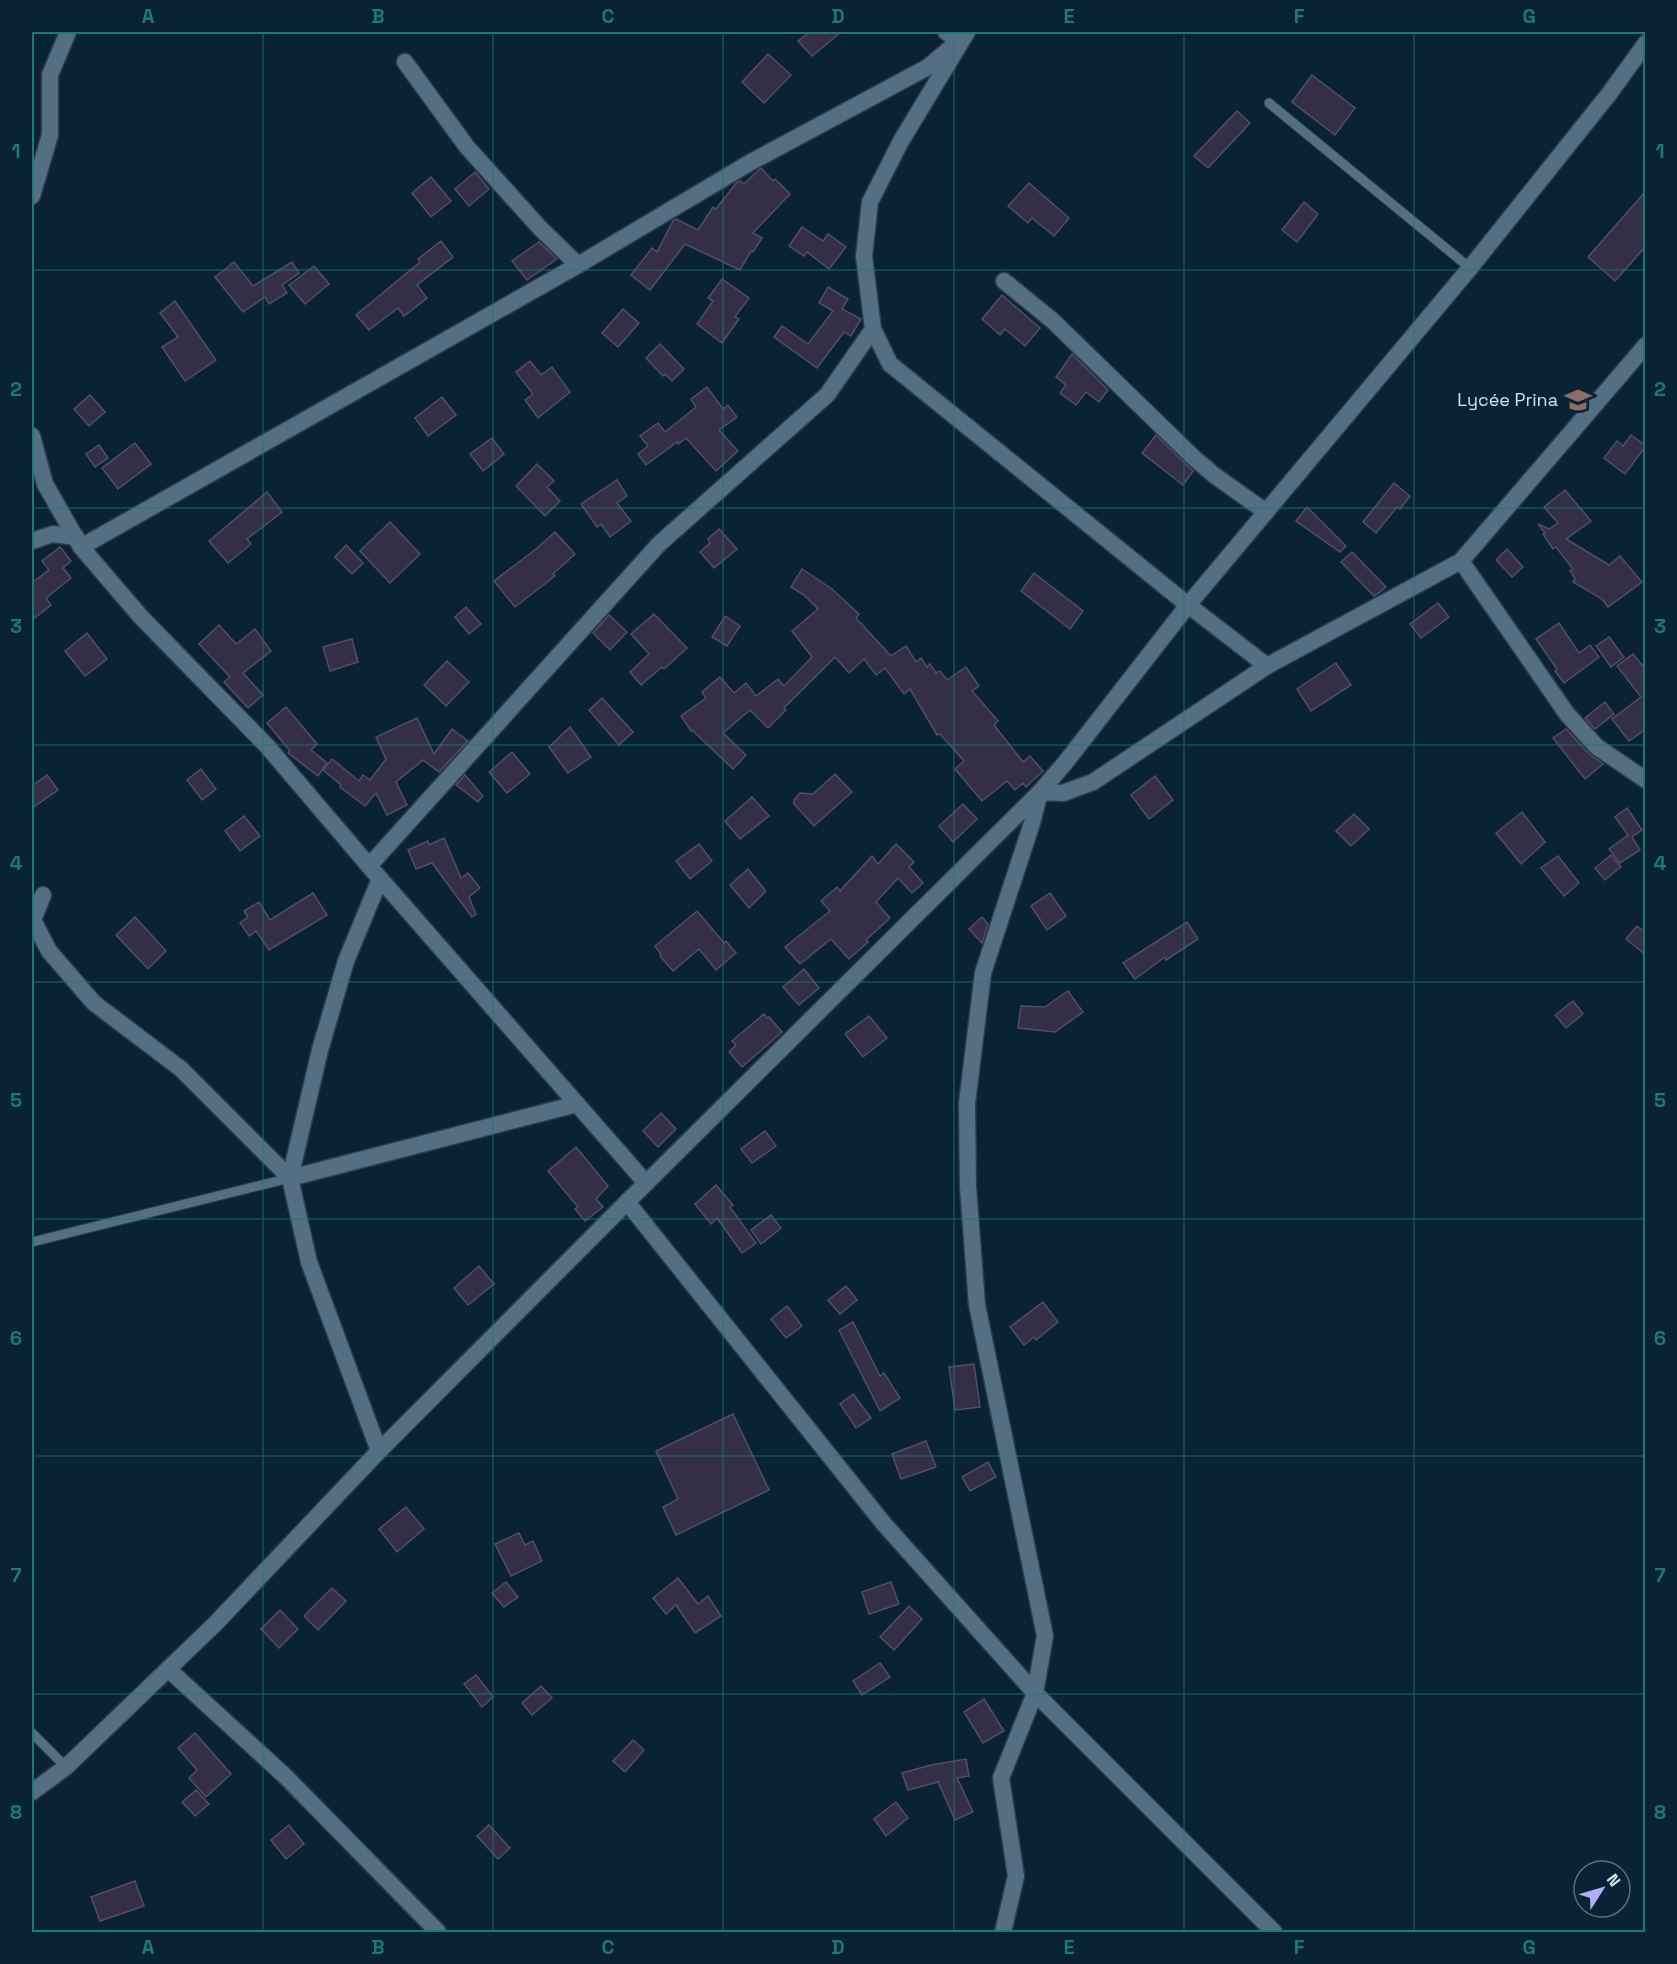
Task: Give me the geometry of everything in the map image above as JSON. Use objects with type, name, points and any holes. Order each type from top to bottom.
[{"type":"street","points":[[32,196],[50,135],[50,75],[68,32]]},
{"type":"street","points":[[32,541],[54,534],[78,542],[578,266],[751,162],[928,67],[957,35]]},
{"type":"street","points":[[957,35],[870,202],[864,256],[873,329],[890,364],[1267,666]]},
{"type":"street","points":[[32,1792],[66,1767],[215,1624],[378,1451],[1040,792],[1188,605],[1470,268],[1609,94],[1646,43]]},
{"type":"street","points":[[405,62],[467,147],[540,228],[578,266]]},
{"type":"street","points":[[1005,282],[1053,321],[1194,458],[1266,512]]},
{"type":"street","points":[[369,866],[659,544],[826,395],[873,329]]},
{"type":"street","points":[[1040,792],[1062,793],[1093,782],[1267,666],[1461,561],[1646,345]]},
{"type":"street","points":[[32,436],[45,484],[78,542],[141,617],[267,746],[646,1183]]},
{"type":"street","points":[[1461,561],[1567,714],[1597,747],[1646,780]]},
{"type":"street","points":[[1004,1932],[1016,1876],[1001,1778],[1035,1693],[1045,1636],[977,1305],[968,1187],[967,1103],[983,973],[1040,792]]},
{"type":"street","points":[[378,1451],[309,1262],[291,1178],[320,1050],[346,961],[380,879]]},
{"type":"street","points":[[43,895],[33,920],[49,951],[94,1003],[181,1069],[291,1178]]},
{"type":"street","points":[[291,1178],[577,1104]]},
{"type":"street","points":[[627,1202],[884,1524],[1035,1693],[1245,1906],[1274,1932]]},
{"type":"street","points":[[168,1669],[285,1776],[438,1932]]},
{"type":"lane","points":[[1269,103],[1470,268]]},
{"type":"lane","points":[[32,1242],[291,1178]]},
{"type":"lane","points":[[32,1733],[66,1767]]},
{"type":"building","points":[[809,32],[841,32],[812,56],[798,41]]},
{"type":"building","points":[[768,54],[791,75],[764,103],[742,82]]},
{"type":"building","points":[[1312,75],[1355,108],[1335,135],[1292,102]]},
{"type":"building","points":[[1237,111],[1250,123],[1208,168],[1194,156]]},
{"type":"building","points":[[761,168],[790,194],[753,233],[762,238],[740,270],[685,244],[650,290],[631,275],[652,248],[657,252],[673,221],[676,219],[698,230],[713,207],[716,209],[736,183],[740,181],[744,184]]},
{"type":"building","points":[[475,172],[489,189],[469,206],[455,189]]},
{"type":"building","points":[[431,177],[451,201],[431,217],[412,193]]},
{"type":"building","points":[[1029,183],[1069,218],[1054,236],[1032,218],[1028,223],[1008,206]]},
{"type":"building","points":[[1646,191],[1646,246],[1615,281],[1588,257]]},
{"type":"building","points":[[1304,202],[1318,214],[1297,242],[1282,230]]},
{"type":"building","points":[[802,227],[823,241],[828,234],[846,247],[829,269],[807,252],[804,256],[789,246]]},
{"type":"building","points":[[441,241],[453,257],[417,285],[427,298],[404,316],[398,308],[369,330],[356,315],[420,262],[418,259]]},
{"type":"building","points":[[539,242],[557,259],[527,280],[512,261]]},
{"type":"building","points":[[234,262],[253,286],[292,262],[299,273],[282,285],[287,293],[269,304],[265,297],[243,312],[215,277]]},
{"type":"building","points":[[314,266],[329,284],[305,304],[289,285]]},
{"type":"building","points":[[722,279],[749,298],[735,317],[739,319],[722,343],[697,324],[713,301],[708,298]]},
{"type":"building","points":[[828,287],[848,299],[842,309],[861,319],[851,336],[844,332],[817,368],[774,337],[782,326],[808,344],[833,311],[819,303]]},
{"type":"building","points":[[1002,295],[1040,328],[1025,346],[1005,329],[1000,335],[982,319]]},
{"type":"building","points":[[175,301],[216,360],[185,381],[162,347],[178,337],[160,313]]},
{"type":"building","points":[[623,309],[639,323],[618,347],[602,333]]},
{"type":"building","points":[[660,344],[684,369],[672,381],[665,374],[663,376],[646,358]]},
{"type":"building","points":[[1072,354],[1108,390],[1099,402],[1086,392],[1076,405],[1060,393],[1066,385],[1056,377]]},
{"type":"building","points":[[530,361],[541,375],[552,367],[570,392],[538,418],[525,400],[533,394],[516,372]]},
{"type":"building","points":[[707,387],[723,409],[728,405],[737,417],[719,430],[738,451],[716,471],[686,438],[646,465],[638,454],[648,446],[640,436],[658,423],[665,432],[696,407],[691,399]]},
{"type":"building","points":[[90,395],[105,412],[89,426],[74,409]]},
{"type":"building","points":[[442,397],[456,415],[428,436],[415,418]]},
{"type":"building","points":[[1156,435],[1193,471],[1183,485],[1142,453]]},
{"type":"building","points":[[1631,435],[1646,446],[1625,474],[1604,458],[1617,441],[1623,446]]},
{"type":"building","points":[[492,438],[504,454],[483,471],[470,454]]},
{"type":"building","points":[[135,443],[151,464],[118,489],[102,468]]},
{"type":"building","points":[[99,445],[108,458],[95,467],[86,454]]},
{"type":"building","points":[[537,464],[554,481],[547,487],[560,501],[545,516],[516,486]]},
{"type":"building","points":[[617,480],[627,496],[617,503],[631,521],[610,537],[601,524],[597,527],[581,504]]},
{"type":"building","points":[[1394,483],[1410,496],[1400,509],[1397,507],[1376,533],[1363,522]]},
{"type":"building","points":[[1565,490],[1591,521],[1566,539],[1609,565],[1620,556],[1642,582],[1608,607],[1602,599],[1573,582],[1575,578],[1570,571],[1573,569],[1556,547],[1553,549],[1538,524],[1549,529],[1558,523],[1544,507]]},
{"type":"building","points":[[267,492],[282,512],[247,539],[251,544],[228,563],[209,541]]},
{"type":"building","points":[[1307,507],[1346,546],[1340,552],[1296,521]]},
{"type":"building","points":[[390,522],[420,554],[390,583],[360,551]]},
{"type":"building","points":[[719,529],[737,549],[714,568],[700,552],[710,543],[708,539]]},
{"type":"building","points":[[555,532],[575,554],[553,574],[555,576],[515,607],[494,581]]},
{"type":"building","points":[[346,545],[363,563],[352,574],[335,557]]},
{"type":"building","points":[[60,547],[71,561],[63,568],[71,578],[46,598],[51,605],[32,620],[32,579],[34,581],[49,570],[42,561]]},
{"type":"building","points":[[1507,549],[1523,567],[1512,577],[1496,560]]},
{"type":"building","points":[[1352,552],[1386,587],[1374,596],[1341,562]]},
{"type":"building","points":[[802,569],[832,589],[859,614],[856,618],[891,656],[906,646],[916,662],[921,658],[927,667],[930,664],[936,673],[940,671],[947,680],[966,667],[979,686],[972,691],[998,721],[994,725],[1023,762],[1030,756],[1043,771],[1026,787],[1023,783],[1015,790],[1007,781],[982,801],[955,769],[964,761],[940,734],[937,735],[910,689],[904,694],[885,668],[876,675],[864,659],[849,673],[835,657],[784,708],[786,710],[768,728],[750,710],[723,733],[746,755],[733,769],[691,731],[681,716],[706,698],[702,692],[720,677],[734,693],[746,683],[756,696],[778,679],[784,686],[812,657],[792,631],[818,609],[804,595],[791,587]]},
{"type":"building","points":[[1034,573],[1083,611],[1070,629],[1021,591]]},
{"type":"building","points":[[1438,603],[1449,617],[1421,638],[1410,624]]},
{"type":"building","points":[[466,607],[481,624],[469,634],[455,617]]},
{"type":"building","points":[[654,614],[687,648],[664,669],[662,667],[641,685],[630,672],[649,654],[631,634]]},
{"type":"building","points":[[609,615],[627,632],[610,650],[593,633]]},
{"type":"building","points":[[725,616],[740,626],[727,646],[712,637]]},
{"type":"building","points":[[1559,623],[1579,653],[1590,645],[1599,657],[1564,683],[1536,639]]},
{"type":"building","points":[[219,625],[236,644],[255,629],[271,651],[243,673],[263,695],[248,708],[224,682],[230,677],[199,644]]},
{"type":"building","points":[[87,633],[107,659],[85,676],[65,651]]},
{"type":"building","points":[[1609,637],[1624,657],[1611,667],[1596,646]]},
{"type":"building","points":[[352,639],[358,662],[330,671],[323,647]]},
{"type":"building","points":[[1633,654],[1646,670],[1646,729],[1629,741],[1612,719],[1641,697],[1617,666]]},
{"type":"building","points":[[447,661],[469,682],[446,706],[424,685]]},
{"type":"building","points":[[1336,663],[1351,685],[1311,711],[1297,689]]},
{"type":"building","points":[[602,698],[633,732],[619,745],[589,710]]},
{"type":"building","points":[[1605,702],[1614,714],[1595,729],[1585,718]]},
{"type":"building","points":[[286,707],[317,744],[311,750],[327,763],[318,776],[288,753],[290,751],[267,723]]},
{"type":"building","points":[[417,718],[434,754],[452,729],[468,741],[439,772],[423,760],[396,782],[407,805],[387,815],[376,793],[365,806],[340,787],[341,785],[323,770],[332,759],[359,781],[363,775],[370,780],[386,759],[376,737]]},
{"type":"building","points":[[570,727],[591,757],[568,773],[549,747]]},
{"type":"building","points":[[1566,729],[1589,754],[1603,764],[1585,779],[1553,738]]},
{"type":"building","points":[[512,752],[530,774],[507,793],[489,772]]},
{"type":"building","points":[[201,769],[216,789],[202,800],[187,780]]},
{"type":"building","points":[[835,774],[852,792],[814,826],[794,804],[794,800],[800,793],[813,794]]},
{"type":"building","points":[[47,775],[58,790],[32,808],[32,786]]},
{"type":"building","points":[[465,775],[483,796],[478,802],[456,785]]},
{"type":"building","points":[[1155,776],[1173,800],[1149,819],[1131,795]]},
{"type":"building","points":[[752,797],[769,816],[740,839],[725,821]]},
{"type":"building","points":[[963,804],[977,819],[953,842],[939,826]]},
{"type":"building","points":[[1627,808],[1642,830],[1632,837],[1640,850],[1620,863],[1609,849],[1628,835],[1615,817]]},
{"type":"building","points":[[1522,812],[1545,842],[1521,864],[1496,833]]},
{"type":"building","points":[[1354,814],[1369,829],[1351,846],[1336,831]]},
{"type":"building","points":[[244,816],[260,836],[240,851],[225,831]]},
{"type":"building","points":[[444,838],[461,878],[468,873],[480,888],[469,897],[476,914],[472,917],[432,863],[416,869],[408,850],[428,841],[429,845]]},
{"type":"building","points":[[699,844],[712,861],[690,879],[676,861]]},
{"type":"building","points":[[896,844],[914,862],[909,867],[923,883],[912,893],[898,878],[876,902],[890,918],[849,959],[831,939],[800,964],[785,947],[830,911],[821,901],[837,887],[840,891],[872,856],[878,864]]},
{"type":"building","points":[[1611,855],[1621,867],[1605,880],[1595,868]]},
{"type":"building","points":[[1558,856],[1579,883],[1564,896],[1541,868]]},
{"type":"building","points":[[748,869],[765,890],[749,908],[730,885]]},
{"type":"building","points":[[313,893],[327,915],[269,950],[256,931],[249,936],[240,923],[248,917],[244,911],[259,902],[270,920]]},
{"type":"building","points":[[1050,893],[1066,916],[1047,930],[1031,906]]},
{"type":"building","points":[[697,911],[724,943],[726,941],[736,953],[716,970],[699,949],[673,971],[655,946]]},
{"type":"building","points":[[135,917],[166,951],[148,969],[116,935]]},
{"type":"building","points":[[982,917],[988,924],[982,943],[969,929]]},
{"type":"building","points":[[1187,922],[1198,939],[1166,960],[1165,957],[1135,979],[1123,963]]},
{"type":"building","points":[[1637,926],[1646,933],[1646,955],[1626,939]]},
{"type":"building","points":[[804,969],[819,988],[799,1005],[783,987]]},
{"type":"building","points":[[1068,991],[1083,1012],[1055,1032],[1018,1028],[1021,1006],[1045,1007]]},
{"type":"building","points":[[1573,1001],[1583,1014],[1566,1028],[1555,1015]]},
{"type":"building","points":[[764,1014],[782,1032],[742,1067],[729,1052],[736,1045],[732,1041]]},
{"type":"building","points":[[869,1016],[887,1038],[863,1057],[845,1034]]},
{"type":"building","points":[[661,1113],[676,1129],[658,1147],[643,1131]]},
{"type":"building","points":[[765,1131],[776,1146],[752,1163],[741,1149]]},
{"type":"building","points":[[576,1147],[608,1186],[596,1199],[603,1207],[585,1221],[575,1209],[578,1207],[548,1171]]},
{"type":"building","points":[[716,1185],[733,1205],[730,1207],[756,1243],[742,1253],[717,1218],[711,1224],[695,1204]]},
{"type":"building","points":[[771,1215],[781,1228],[761,1244],[751,1230]]},
{"type":"building","points":[[479,1266],[494,1284],[468,1305],[454,1288]]},
{"type":"building","points":[[846,1286],[857,1300],[840,1314],[828,1300]]},
{"type":"building","points":[[1043,1302],[1058,1322],[1036,1340],[1034,1337],[1024,1345],[1010,1327]]},
{"type":"building","points":[[787,1306],[802,1326],[786,1338],[771,1319]]},
{"type":"building","points":[[853,1322],[880,1376],[884,1373],[900,1398],[880,1411],[839,1330]]},
{"type":"building","points":[[974,1364],[980,1407],[955,1410],[949,1367]]},
{"type":"building","points":[[853,1394],[871,1418],[856,1428],[840,1404]]},
{"type":"building","points":[[733,1414],[769,1490],[676,1535],[663,1507],[678,1499],[656,1451]]},
{"type":"building","points":[[926,1441],[936,1467],[901,1479],[892,1454]]},
{"type":"building","points":[[988,1462],[996,1477],[970,1491],[962,1477]]},
{"type":"building","points":[[406,1507],[424,1529],[397,1552],[379,1529]]},
{"type":"building","points":[[519,1533],[525,1545],[533,1541],[542,1561],[511,1576],[495,1544]]},
{"type":"building","points":[[678,1578],[698,1604],[708,1596],[721,1616],[695,1633],[676,1605],[666,1614],[653,1598]]},
{"type":"building","points":[[506,1582],[518,1597],[504,1607],[492,1593]]},
{"type":"building","points":[[891,1582],[899,1604],[869,1614],[862,1592]]},
{"type":"building","points":[[332,1588],[346,1601],[318,1630],[304,1616]]},
{"type":"building","points":[[909,1606],[922,1619],[894,1650],[880,1637]]},
{"type":"building","points":[[280,1610],[298,1629],[279,1648],[261,1629]]},
{"type":"building","points":[[880,1663],[890,1677],[862,1695],[853,1681]]},
{"type":"building","points":[[476,1675],[493,1697],[482,1707],[464,1684]]},
{"type":"building","points":[[541,1686],[552,1698],[532,1715],[522,1703]]},
{"type":"building","points":[[984,1699],[1004,1731],[983,1743],[964,1712]]},
{"type":"building","points":[[195,1733],[231,1774],[206,1797],[189,1778],[197,1770],[178,1748]]},
{"type":"building","points":[[633,1740],[644,1750],[625,1772],[613,1761]]},
{"type":"building","points":[[966,1759],[969,1776],[957,1778],[973,1812],[955,1820],[938,1782],[908,1790],[902,1773]]},
{"type":"building","points":[[196,1790],[209,1804],[195,1816],[182,1802]]},
{"type":"building","points":[[896,1802],[908,1818],[886,1836],[874,1819]]},
{"type":"building","points":[[289,1825],[304,1844],[286,1859],[271,1840]]},
{"type":"building","points":[[489,1825],[510,1848],[498,1859],[477,1836]]},
{"type":"building","points":[[135,1881],[144,1906],[100,1921],[91,1897]]},
{"type":"place","name":"Lycée Prina","points":[[1578,400]]}]
